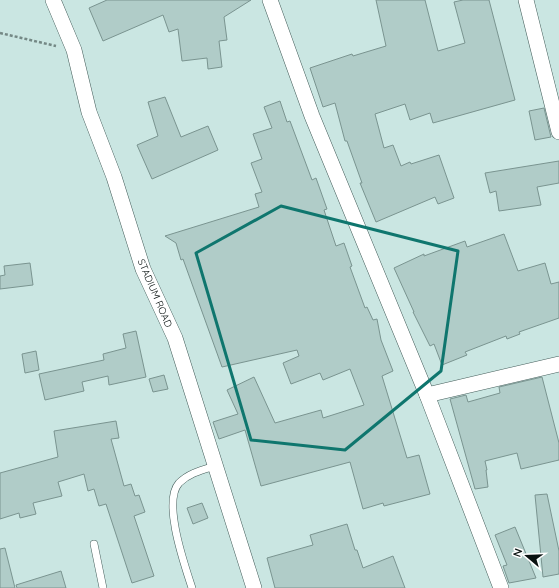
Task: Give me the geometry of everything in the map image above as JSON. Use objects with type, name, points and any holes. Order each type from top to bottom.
[{"type":"street","name":"STADIUM ROAD","points":[[53,0],[74,50],[89,112],[114,177],[143,269],[175,338],[254,588]]},
{"type":"street","points":[[270,0],[312,116],[427,395],[502,588]]},
{"type":"street","points":[[526,0],[559,132]]},
{"type":"street","points":[[427,395],[559,364]]},
{"type":"lane","points":[[192,588],[178,541],[172,500],[178,484],[191,473],[215,466]]},
{"type":"lane","points":[[94,544],[103,588]]},
{"type":"path","points":[[0,33],[74,50]]},
{"type":"highlighted area","points":[[281,206],[458,251],[441,371],[345,450],[251,440],[196,253]]},
{"type":"building","points":[[107,0],[251,0],[224,17],[227,40],[219,41],[222,67],[208,69],[207,58],[182,61],[178,29],[169,32],[163,15],[103,41],[89,8]]},
{"type":"building","points":[[376,0],[425,0],[438,51],[465,43],[454,2],[463,0],[489,0],[515,100],[433,123],[430,113],[410,120],[405,104],[375,114],[384,148],[393,145],[401,166],[410,162],[411,164],[439,155],[454,198],[438,204],[435,197],[376,222],[360,183],[362,183],[347,141],[345,141],[335,103],[323,107],[310,68],[352,54],[353,56],[386,46]]},
{"type":"building","points":[[165,97],[181,137],[208,126],[218,150],[152,179],[137,145],[158,136],[148,102]]},
{"type":"building","points":[[280,101],[287,122],[290,121],[312,180],[316,178],[327,209],[324,210],[336,246],[344,243],[352,266],[350,267],[365,308],[367,307],[373,320],[377,319],[381,340],[393,371],[382,376],[407,458],[419,455],[430,494],[384,506],[383,503],[363,509],[350,462],[261,486],[245,430],[219,439],[213,422],[238,414],[227,390],[254,377],[275,423],[321,410],[323,418],[364,405],[350,369],[323,380],[320,373],[291,384],[283,363],[299,356],[297,350],[222,367],[183,259],[181,260],[176,243],[165,236],[259,207],[255,194],[262,192],[251,163],[262,159],[253,134],[272,128],[264,107]]},
{"type":"building","points":[[544,108],[551,137],[535,140],[529,111]]},
{"type":"building","points":[[559,161],[559,183],[537,187],[541,205],[499,211],[496,191],[490,193],[485,173]]},
{"type":"building","points":[[504,234],[518,271],[545,263],[551,284],[559,282],[559,318],[519,332],[520,334],[507,339],[506,336],[465,352],[467,355],[442,365],[434,344],[430,346],[413,312],[394,268],[424,254],[424,256],[465,241],[467,247]]},
{"type":"building","points":[[30,263],[33,285],[0,289],[0,276],[5,275],[4,266]]},
{"type":"building","points":[[136,331],[146,377],[109,385],[108,376],[82,382],[84,391],[45,400],[39,374],[104,360],[103,354],[126,348],[123,334]]},
{"type":"building","points":[[36,351],[39,370],[25,373],[22,354]]},
{"type":"building","points":[[164,375],[168,389],[153,392],[149,379]]},
{"type":"building","points":[[542,377],[559,443],[559,460],[521,469],[517,453],[485,461],[488,487],[475,489],[450,399],[466,395],[468,402],[500,393],[499,387]]},
{"type":"building","points":[[116,421],[119,438],[111,439],[124,486],[131,484],[135,496],[139,495],[145,512],[134,516],[154,576],[132,583],[106,504],[99,506],[94,489],[88,491],[84,474],[58,482],[62,496],[33,503],[36,514],[20,518],[19,513],[0,519],[0,473],[58,457],[54,431]]},
{"type":"building","points":[[547,494],[559,551],[559,574],[543,577],[535,495]]},
{"type":"building","points":[[202,503],[208,518],[193,524],[187,508]]},
{"type":"building","points":[[347,524],[355,550],[357,550],[363,568],[393,556],[405,588],[275,588],[267,558],[313,545],[310,535]]},
{"type":"building","points":[[515,527],[536,578],[509,583],[503,566],[507,565],[495,535]]},
{"type":"building","points":[[5,548],[15,588],[0,588],[0,549]]},
{"type":"building","points":[[61,571],[66,588],[17,588],[16,585]]}]
